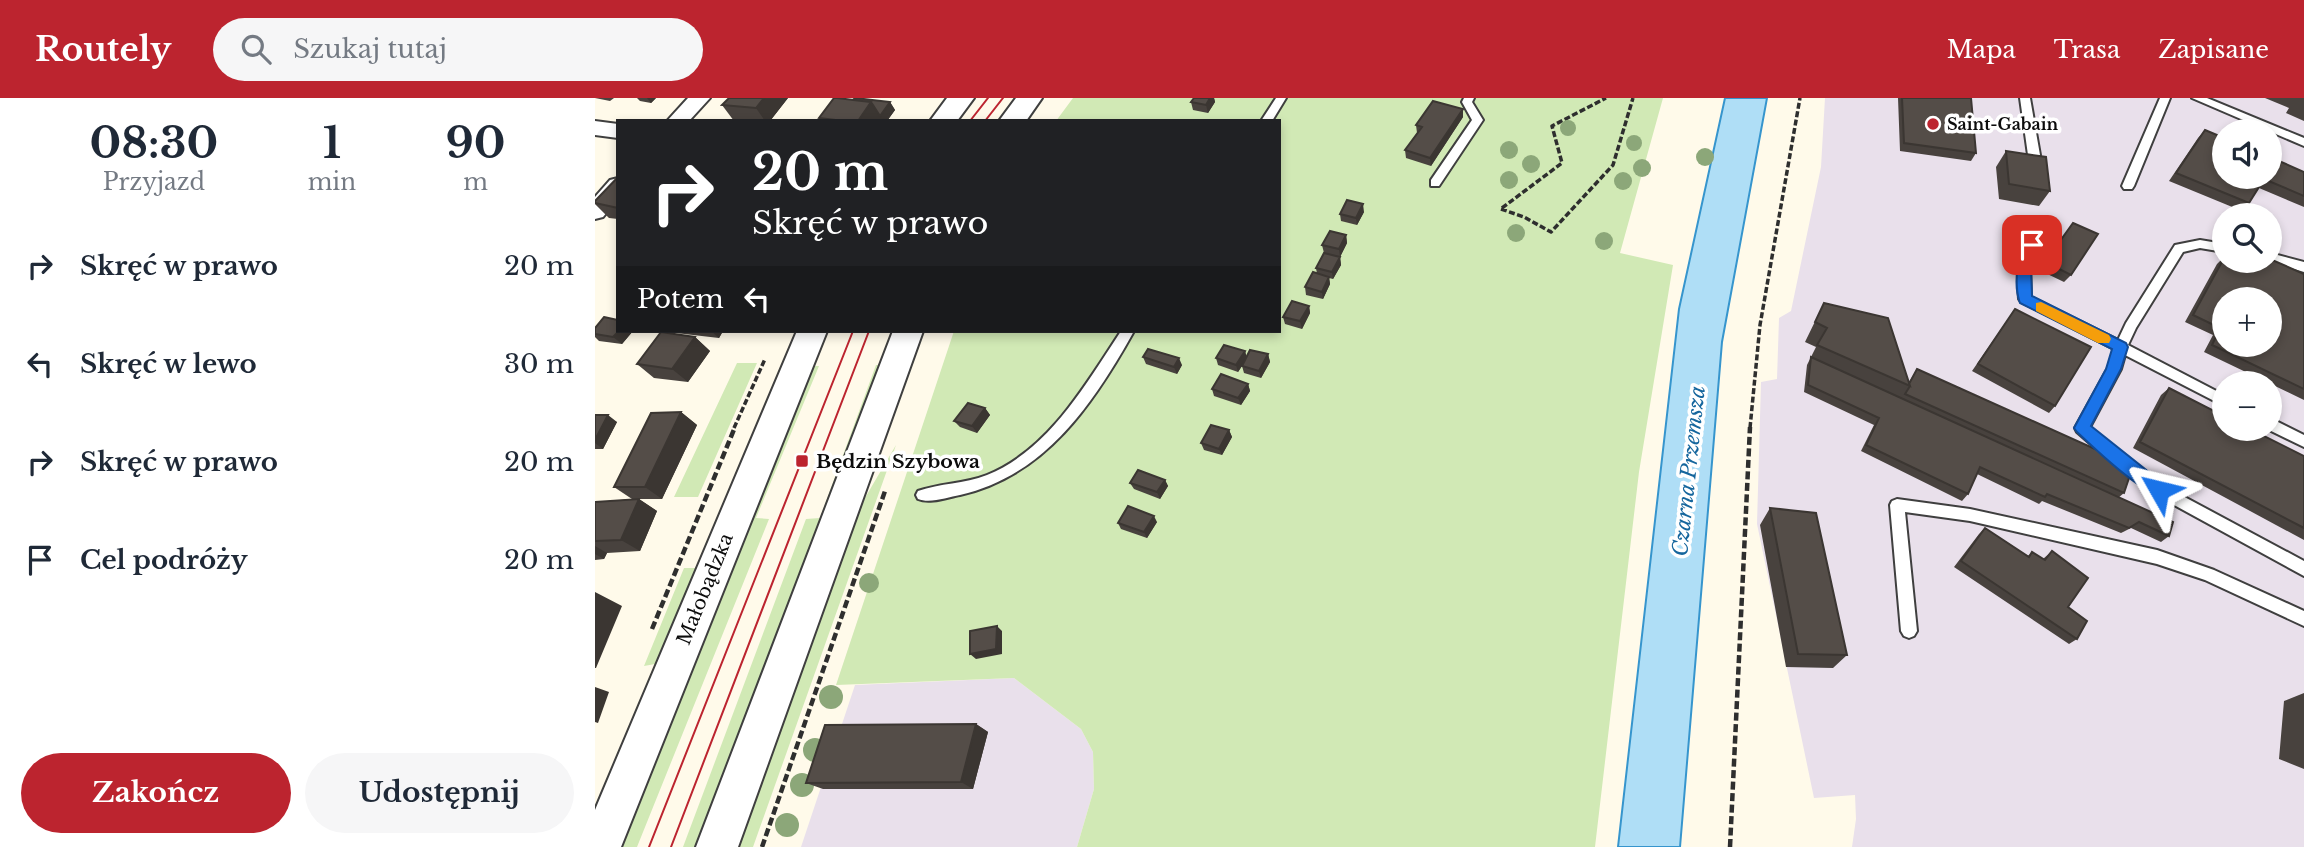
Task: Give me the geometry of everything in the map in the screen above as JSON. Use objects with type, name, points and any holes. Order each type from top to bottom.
[{"type":"street","points":[[679,119],[700,98]]},
{"type":"street","points":[[945,119],[961,98]]},
{"type":"street","points":[[1013,119],[1029,98]]},
{"type":"street","points":[[595,128],[616,131]]},
{"type":"street","points":[[595,211],[616,187]]},
{"type":"street","name":"Małobądzka","points":[[600,847],[811,333]]},
{"type":"street","points":[[717,847],[907,333]]},
{"type":"lane","points":[[1267,119],[1282,98]]},
{"type":"lane","points":[[1435,183],[1478,120],[1467,102],[1469,98]]},
{"type":"lane","points":[[2025,98],[2034,155]]},
{"type":"lane","points":[[2128,186],[2165,98]]},
{"type":"lane","points":[[2197,98],[2304,142]]},
{"type":"lane","points":[[2212,246],[2200,244],[2179,248],[2130,326],[2113,369],[2082,428],[2159,490],[2304,569]]},
{"type":"lane","points":[[2032,245],[2024,267],[2025,299],[2212,395]]},
{"type":"lane","points":[[2282,261],[2304,267]]},
{"type":"lane","points":[[923,495],[961,489],[1002,474],[1033,453],[1055,432],[1089,389],[1127,333]]},
{"type":"lane","points":[[2282,430],[2304,441]]},
{"type":"lane","points":[[1909,631],[1897,505],[1970,515],[2157,557],[2209,575],[2304,619]]},
{"type":"path","points":[[1606,98],[1552,126],[1562,163],[1501,209],[1524,217],[1551,232],[1613,165],[1633,98]]},
{"type":"path","points":[[1730,847],[1751,406],[1760,325],[1800,98]]},
{"type":"path","points":[[709,489],[766,358]]},
{"type":"path","points":[[762,847],[888,483]]},
{"type":"shaded area","points":[[1825,98],[2304,98],[2304,847],[1852,847],[1856,819],[1855,795],[1814,798],[1757,524],[1761,382],[1777,379],[1779,318],[1791,311],[1821,167]]},
{"type":"shaded area","points":[[1014,678],[1081,729],[1093,752],[1094,789],[1077,847],[801,847],[855,685]]},
{"type":"green space","points":[[1073,98],[1663,98],[1620,253],[1673,265],[1639,472],[1595,847],[1077,847],[1094,789],[1093,752],[1081,729],[1014,678],[836,685],[953,333],[1281,333],[1281,119],[1057,119]]},
{"type":"green space","points":[[737,363],[757,363],[698,497],[674,497]]},
{"type":"green space","points":[[876,365],[879,365],[697,847],[683,847],[806,519],[820,518]]},
{"type":"green space","points":[[812,366],[819,366],[756,518],[769,519],[637,847],[621,847]]},
{"type":"green space","points":[[896,445],[753,847],[738,847],[862,503]]},
{"type":"green space","points":[[684,568],[696,568],[655,664],[644,666]]},
{"type":"water","name":"Czarna Przemsza","points":[[1725,98],[1767,98],[1722,342],[1680,847],[1618,847],[1679,309]]},
{"type":"building","points":[[729,98],[764,98],[756,108],[722,105]]},
{"type":"building","points":[[834,98],[871,102],[859,119],[819,118]]},
{"type":"building","points":[[855,98],[890,102],[880,116],[871,102],[853,100]]},
{"type":"building","points":[[1194,98],[1210,98],[1206,105],[1191,102]]},
{"type":"building","name":"Saint-Gabain","points":[[1902,98],[1971,98],[1976,153],[1904,143]]},
{"type":"building","points":[[1433,101],[1463,109],[1430,158],[1405,150],[1422,127],[1416,125]]},
{"type":"building","points":[[2205,130],[2212,133],[2212,188],[2176,173]]},
{"type":"building","points":[[2006,151],[2046,157],[2050,191],[2009,184]]},
{"type":"building","points":[[2282,162],[2304,172],[2304,196],[2282,187]]},
{"type":"building","points":[[616,179],[616,208],[595,201]]},
{"type":"building","points":[[2215,189],[2258,189],[2249,203]]},
{"type":"building","points":[[1347,200],[1363,204],[1356,218],[1340,214]]},
{"type":"building","points":[[2073,223],[2098,234],[2071,275],[2045,262]]},
{"type":"building","points":[[1330,231],[1346,235],[1339,249],[1322,245]]},
{"type":"building","points":[[1324,253],[1340,257],[1332,272],[1316,268]]},
{"type":"building","points":[[2282,264],[2304,274],[2304,389],[2282,378],[2282,371],[2266,371],[2237,357],[2282,357],[2282,287],[2212,287],[2212,324],[2193,315],[2216,273],[2282,273]]},
{"type":"building","points":[[1313,272],[1329,277],[1322,292],[1305,287]]},
{"type":"building","points":[[1292,301],[1309,306],[1300,321],[1283,317]]},
{"type":"building","points":[[1824,303],[1888,318],[1910,386],[1817,345],[1827,328],[1815,322]]},
{"type":"building","points":[[2015,309],[2091,347],[2055,406],[1978,364]]},
{"type":"building","points":[[604,317],[616,320],[617,333],[613,337],[595,334],[595,328]]},
{"type":"building","points":[[660,333],[695,337],[672,369],[637,364]]},
{"type":"building","points":[[1224,345],[1245,351],[1236,365],[1216,358]]},
{"type":"building","points":[[1148,349],[1179,358],[1174,367],[1143,357]]},
{"type":"building","points":[[1250,350],[1268,354],[1259,371],[1242,366]]},
{"type":"building","points":[[1811,357],[2173,522],[2169,536],[2139,522],[2129,528],[2047,494],[2045,497],[1980,467],[1968,494],[1866,445],[1879,418],[1808,385]]},
{"type":"building","points":[[1917,369],[2133,466],[2124,493],[1905,394]]},
{"type":"building","points":[[1221,374],[1248,384],[1238,398],[1212,389]]},
{"type":"building","points":[[2169,388],[2212,410],[2212,441],[2274,441],[2304,456],[2304,528],[2140,442]]},
{"type":"building","points":[[968,403],[985,408],[972,426],[954,421]]},
{"type":"building","points":[[681,412],[645,487],[614,487],[651,413]]},
{"type":"building","points":[[595,415],[608,415],[595,440]]},
{"type":"building","points":[[1211,425],[1229,430],[1219,449],[1201,443]]},
{"type":"building","points":[[1138,470],[1165,480],[1157,492],[1130,483]]},
{"type":"building","points":[[639,499],[621,540],[595,541],[595,502]]},
{"type":"building","points":[[1128,506],[1154,516],[1144,532],[1118,523]]},
{"type":"building","points":[[1770,508],[1816,513],[1847,655],[1798,654]]},
{"type":"building","points":[[1985,528],[2029,557],[2032,552],[2045,560],[2052,551],[2088,578],[2068,607],[2087,621],[2077,639],[1961,561]]},
{"type":"building","points":[[997,626],[996,649],[970,654],[970,631]]},
{"type":"building","points":[[976,724],[961,782],[806,783],[825,725]]},
{"type":"tram line","points":[[972,119],[988,98]]},
{"type":"tram line","points":[[987,119],[1003,98]]},
{"type":"tram line","points":[[649,847],[852,333]]},
{"type":"tram line","points":[[671,847],[868,333]]},
{"type":"slow traffic","points":[[2041,307],[2104,339]]},
{"type":"place","name":"Saint-Gabain","points":[[1933,124]]},
{"type":"place","name":"Będzin Szybowa","points":[[802,461]]},
{"type":"route","points":[[2032,245],[2024,267],[2025,299],[2121,347],[2113,369],[2082,428],[2159,490]]}]
